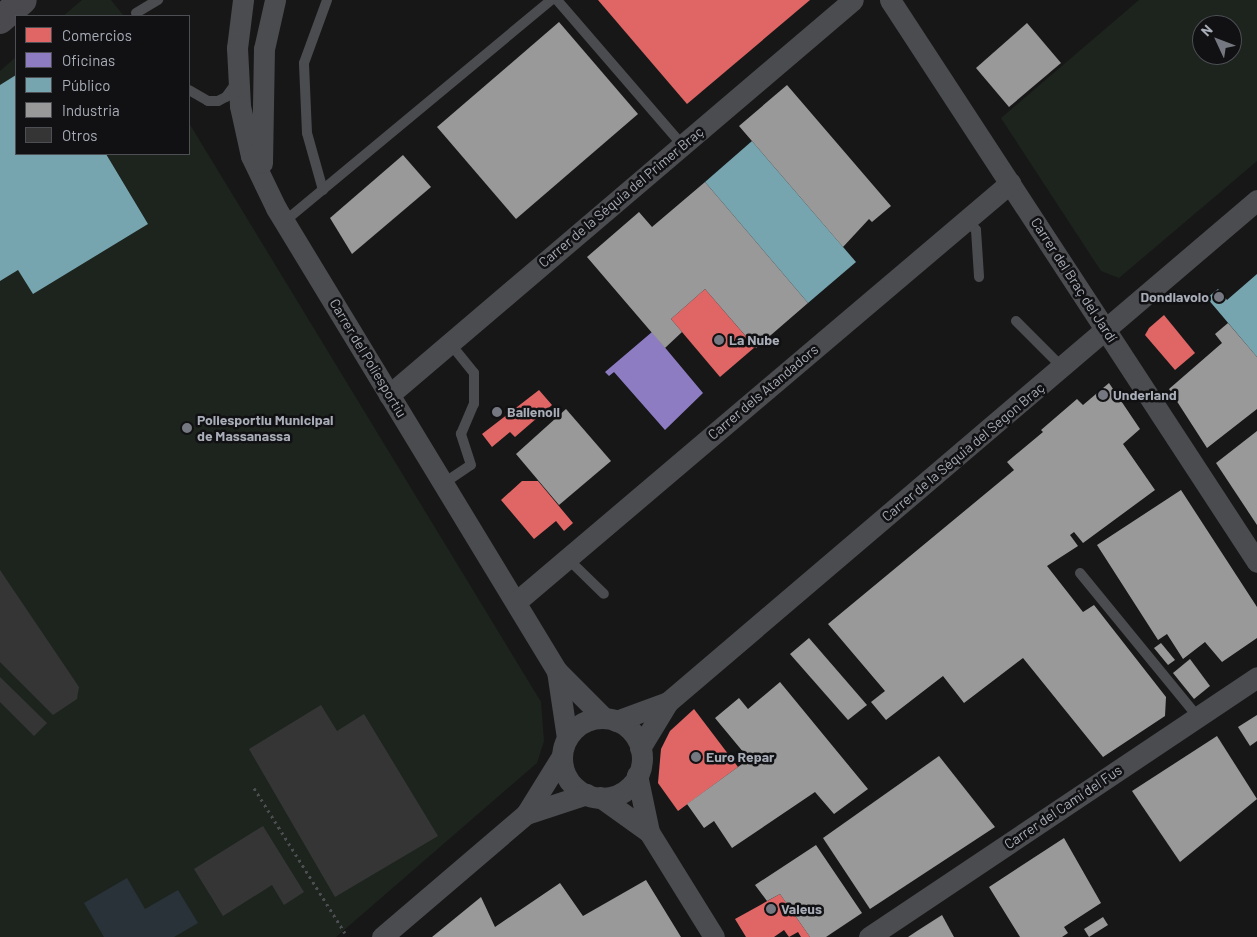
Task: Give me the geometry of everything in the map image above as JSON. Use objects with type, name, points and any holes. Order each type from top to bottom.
[{"type":"street","points":[[0,20],[23,0]]},
{"type":"street","name":"Carrer del Poliesportiu","points":[[236,0],[239,26]]},
{"type":"street","name":"Carrer del Poliesportiu","points":[[243,0],[239,26],[238,73],[240,106],[251,156],[262,178],[285,221],[557,671],[610,719]]},
{"type":"street","points":[[262,178],[262,76],[267,26],[275,0]]},
{"type":"street","name":"Carrer de la Séquia del Primer Braç","points":[[389,394],[853,0]]},
{"type":"street","name":"Carrer del Braç del Jardí","points":[[890,0],[1257,562]]},
{"type":"street","name":"Carrer dels Atandadors","points":[[516,602],[1010,182]]},
{"type":"street","name":"Carrer de la Séquia del Segon Braç","points":[[640,748],[668,702],[1107,330],[1257,200]]},
{"type":"street","name":"Carrer del Poliesportiu","points":[[557,671],[565,747]]},
{"type":"street","name":"Carrer del Camí del Fus","points":[[869,937],[1257,677]]},
{"type":"street","name":"Carrer de la Séquia del Segon Braç","points":[[610,719],[668,702]]},
{"type":"street","points":[[382,937],[526,814],[565,747],[583,723],[610,719],[632,731],[640,748],[637,775],[649,832],[714,937]]},
{"type":"street","points":[[565,747],[568,779],[649,832]]},
{"type":"street","points":[[526,814],[593,796],[626,790],[637,775]]},
{"type":"lane","points":[[136,13],[158,0]]},
{"type":"lane","points":[[323,190],[307,133],[304,63],[326,0]]},
{"type":"lane","points":[[285,221],[551,0]]},
{"type":"lane","points":[[557,0],[682,145]]},
{"type":"lane","points":[[190,91],[208,101],[218,101],[226,97],[235,86],[238,73]]},
{"type":"lane","points":[[966,220],[976,230],[979,277]]},
{"type":"lane","points":[[1016,321],[1062,367]]},
{"type":"lane","points":[[444,483],[471,465],[462,434],[474,404],[474,373],[450,344]]},
{"type":"lane","points":[[568,559],[604,594]]},
{"type":"lane","points":[[1080,574],[1198,717]]},
{"type":"path","points":[[254,788],[345,933]]},
{"type":"shaded area","points":[[82,0],[111,0],[123,15],[64,15]]},
{"type":"shaded area","points":[[1139,0],[1257,0],[1257,161],[1119,278],[1101,271],[1001,118]]},
{"type":"shaded area","name":"Poliesportiu Municipal de Massanassa","points":[[15,58],[15,155],[190,155],[190,125],[541,702],[544,741],[537,763],[336,937],[0,937],[0,71]]},
{"type":"shaded area","points":[[127,878],[145,909],[178,890],[198,923],[174,937],[104,937],[84,903]]},
{"type":"building: Comercios","points":[[598,0],[810,0],[687,104]]},
{"type":"building: Comercios","name":"La Nube","points":[[705,289],[755,347],[720,377],[671,319]]},
{"type":"building: Comercios","points":[[1164,315],[1195,353],[1175,370],[1145,335],[1149,328]]},
{"type":"building: Comercios","points":[[539,390],[552,405],[515,437],[510,432],[492,447],[482,434]]},
{"type":"building: Comercios","points":[[522,481],[538,481],[573,523],[564,531],[556,521],[534,539],[501,500]]},
{"type":"building: Comercios","name":"Euro Repar","points":[[694,709],[738,767],[678,811],[658,783],[661,749],[670,731]]},
{"type":"building: Comercios","name":"Valeus","points":[[780,894],[810,937],[801,937],[798,932],[789,937],[784,930],[774,937],[746,937],[735,919]]},
{"type":"building: Oficinas","points":[[652,332],[703,393],[665,430],[614,372],[609,376],[605,372]]},
{"type":"building: Público","points":[[15,76],[15,155],[107,155],[148,224],[33,294],[18,270],[0,281],[0,85]]},
{"type":"building: Público","points":[[752,141],[856,262],[808,303],[705,182]]},
{"type":"building: Público","points":[[1257,274],[1257,357],[1207,298],[1218,289],[1227,300]]},
{"type":"building: Industria","points":[[559,22],[638,114],[516,219],[437,127]]},
{"type":"building: Industria","points":[[1027,23],[1061,63],[1009,107],[976,68]]},
{"type":"building: Industria","points":[[787,85],[891,206],[872,222],[869,219],[843,247],[739,126]]},
{"type":"building: Industria","points":[[403,155],[431,187],[352,254],[330,218]]},
{"type":"building: Industria","points":[[705,182],[808,303],[756,348],[705,289],[671,319],[682,332],[665,348],[587,257],[639,212],[652,227]]},
{"type":"building: Industria","points":[[1228,323],[1257,357],[1257,409],[1207,448],[1169,389],[1222,343],[1215,334]]},
{"type":"building: Industria","points":[[1109,383],[1140,429],[1123,444],[1155,490],[1083,543],[1074,532],[1070,535],[1078,546],[1047,566],[1083,612],[1094,605],[1166,697],[1165,716],[1103,757],[1023,658],[964,703],[943,676],[886,720],[871,702],[885,691],[828,624],[1014,470],[1007,462],[1043,432],[1041,430],[1077,399],[1083,405]]},
{"type":"building: Industria","points":[[566,409],[611,461],[559,505],[516,454]]},
{"type":"building: Industria","points":[[1257,431],[1257,525],[1216,463]]},
{"type":"building: Industria","points":[[1181,490],[1257,607],[1257,638],[1222,662],[1205,642],[1183,659],[1167,634],[1158,640],[1097,545]]},
{"type":"building: Industria","points":[[809,638],[867,705],[848,720],[790,654]]},
{"type":"building: Industria","points":[[1161,643],[1175,660],[1168,665],[1154,648]]},
{"type":"building: Industria","points":[[1190,659],[1210,686],[1194,699],[1173,673]]},
{"type":"building: Industria","points":[[780,682],[868,789],[834,814],[815,792],[732,848],[714,821],[704,828],[687,804],[749,759],[715,718],[739,698],[748,709]]},
{"type":"building: Industria","points":[[1257,715],[1257,741],[1250,746],[1238,727]]},
{"type":"building: Industria","points":[[1217,736],[1257,799],[1180,862],[1132,791]]},
{"type":"building: Industria","points":[[939,756],[995,827],[870,909],[823,838]]},
{"type":"building: Industria","points":[[1064,838],[1101,903],[1064,927],[1068,933],[1062,937],[1020,937],[989,887]]},
{"type":"building: Industria","points":[[816,845],[862,913],[826,937],[810,937],[780,894],[767,901],[755,885]]},
{"type":"building: Industria","points":[[646,880],[681,937],[432,937],[481,897],[495,927],[560,883],[583,916]]},
{"type":"building: Industria","points":[[942,915],[954,937],[908,937],[917,931]]},
{"type":"building: Industria","points":[[1103,917],[1108,925],[1089,937],[1084,929]]},
{"type":"building: Otros","points":[[0,570],[79,687],[77,699],[53,715],[0,662]]},
{"type":"building: Otros","points":[[0,677],[47,723],[34,736],[0,702]]},
{"type":"building: Otros","points":[[321,705],[337,731],[364,714],[438,836],[335,897],[249,749]]},
{"type":"building: Otros","points":[[263,826],[304,892],[284,905],[272,885],[223,916],[194,869]]},
{"type":"place","name":"Dondiavolo","points":[[1219,297]]},
{"type":"place","name":"La Nube","points":[[719,340]]},
{"type":"place","name":"Underland","points":[[1103,395]]},
{"type":"place","name":"Ballenoil","points":[[497,412]]},
{"type":"place","name":"Poliesportiu Municipal de Massanassa","points":[[187,428]]},
{"type":"place","name":"Euro Repar","points":[[696,757]]},
{"type":"place","name":"Valeus","points":[[771,909]]}]
